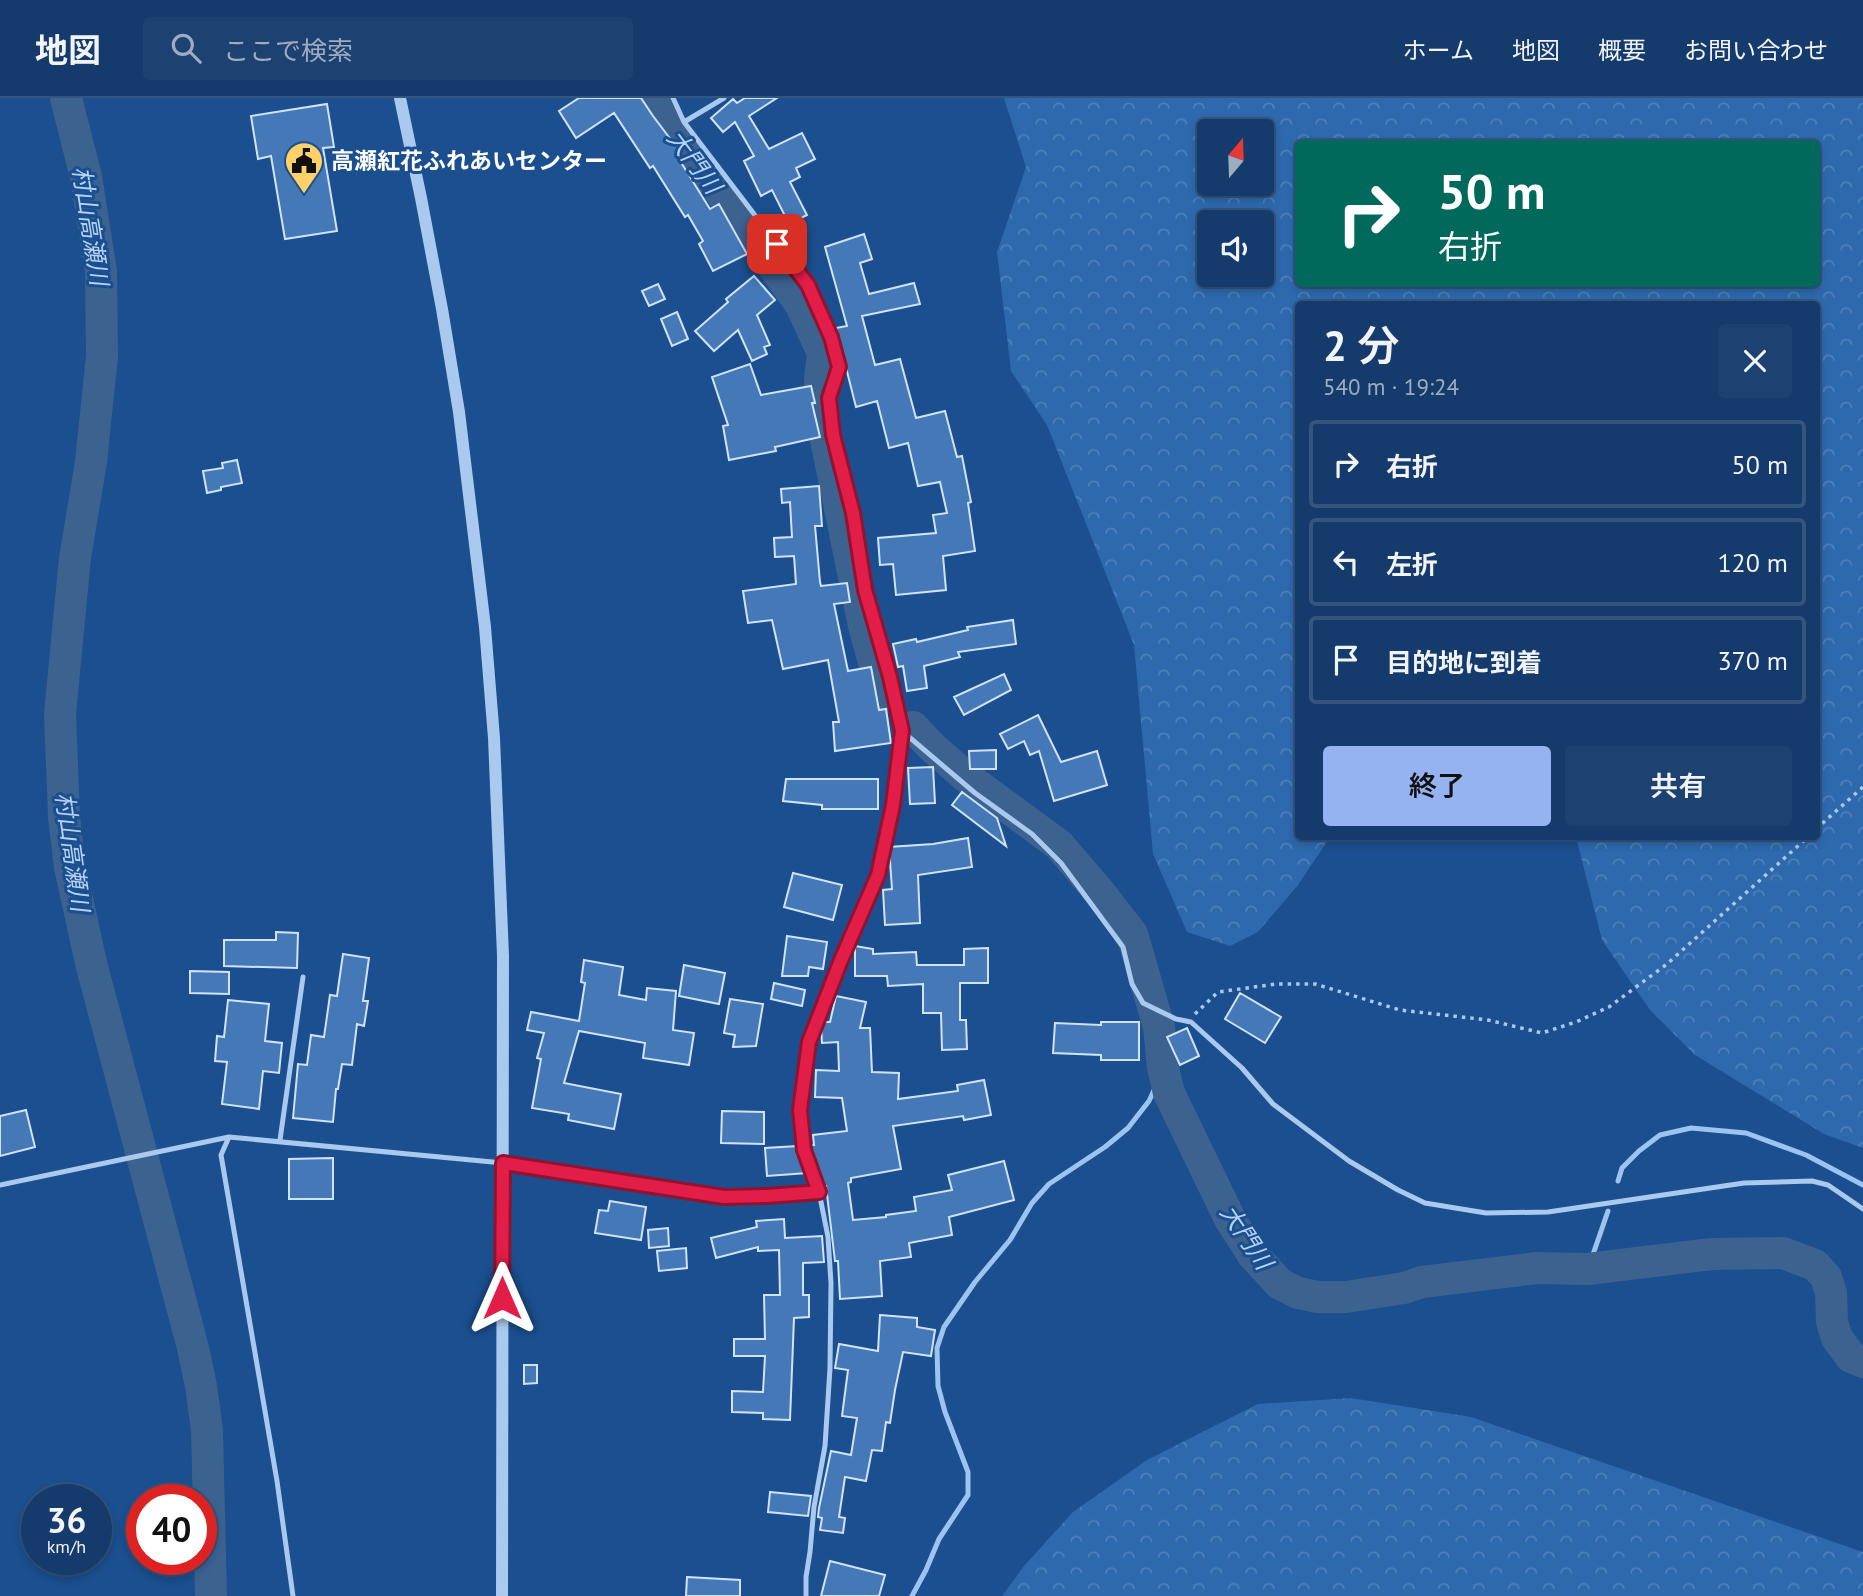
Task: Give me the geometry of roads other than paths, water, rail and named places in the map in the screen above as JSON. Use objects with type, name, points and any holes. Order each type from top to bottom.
[{"type":"street","points":[[400,98],[419,185],[459,412],[485,627],[494,738],[503,956],[502,1596]]},
{"type":"lane","points":[[673,98],[684,122],[808,285],[831,337],[839,367],[829,398],[833,435],[853,513],[865,590],[902,731],[893,805],[878,875],[809,1042],[800,1110],[804,1150],[819,1192],[828,1237],[831,1283],[830,1368],[825,1446],[814,1507],[806,1596]]},
{"type":"lane","points":[[684,122],[724,98]]},
{"type":"lane","points":[[902,731],[975,793],[1032,834],[1061,863],[1123,947],[1132,984],[1143,1003],[1176,1019],[1191,1022],[1242,1068],[1273,1104],[1349,1161],[1398,1190],[1425,1203],[1486,1213],[1548,1212],[1744,1183],[1811,1181],[1828,1185],[1863,1209]]},
{"type":"lane","points":[[281,1140],[303,977]]},
{"type":"lane","points":[[0,1185],[229,1137],[503,1163],[724,1197],[819,1192]]},
{"type":"lane","points":[[229,1137],[221,1155],[277,1481],[293,1596]]},
{"type":"waterway","name":"村山高瀬川","points":[[66,98],[86,177],[101,271],[102,356],[91,462],[75,558],[60,714],[64,817],[70,867],[91,963],[201,1386],[207,1430],[211,1596]]},
{"type":"waterway","name":"大門川","points":[[652,98],[661,117],[718,189],[801,305],[823,353],[820,380],[821,415],[864,626],[883,695]]},
{"type":"waterway","name":"大門川","points":[[913,727],[965,776],[1059,845],[1132,934],[1159,1027],[1163,1068],[1169,1093],[1230,1219],[1253,1255],[1280,1284],[1298,1293],[1318,1297],[1346,1297],[1404,1288],[1422,1282],[1537,1268],[1588,1269],[1712,1254],[1783,1253],[1815,1265],[1826,1277],[1837,1338],[1851,1357],[1863,1362]]},
{"type":"waterway","points":[[912,1596],[939,1539],[968,1495],[968,1472],[938,1386],[937,1348],[944,1327],[975,1282],[1010,1240],[1032,1203],[1049,1184],[1105,1147],[1128,1128],[1149,1101],[1163,1071]]},
{"type":"waterway","points":[[1618,1181],[1622,1168],[1660,1135],[1691,1128],[1746,1133],[1806,1155],[1863,1185]]},
{"type":"waterway","points":[[1588,1269],[1608,1211]]},
{"type":"place","name":"高瀬紅花ふれあいセンター","points":[[304,195]]}]
